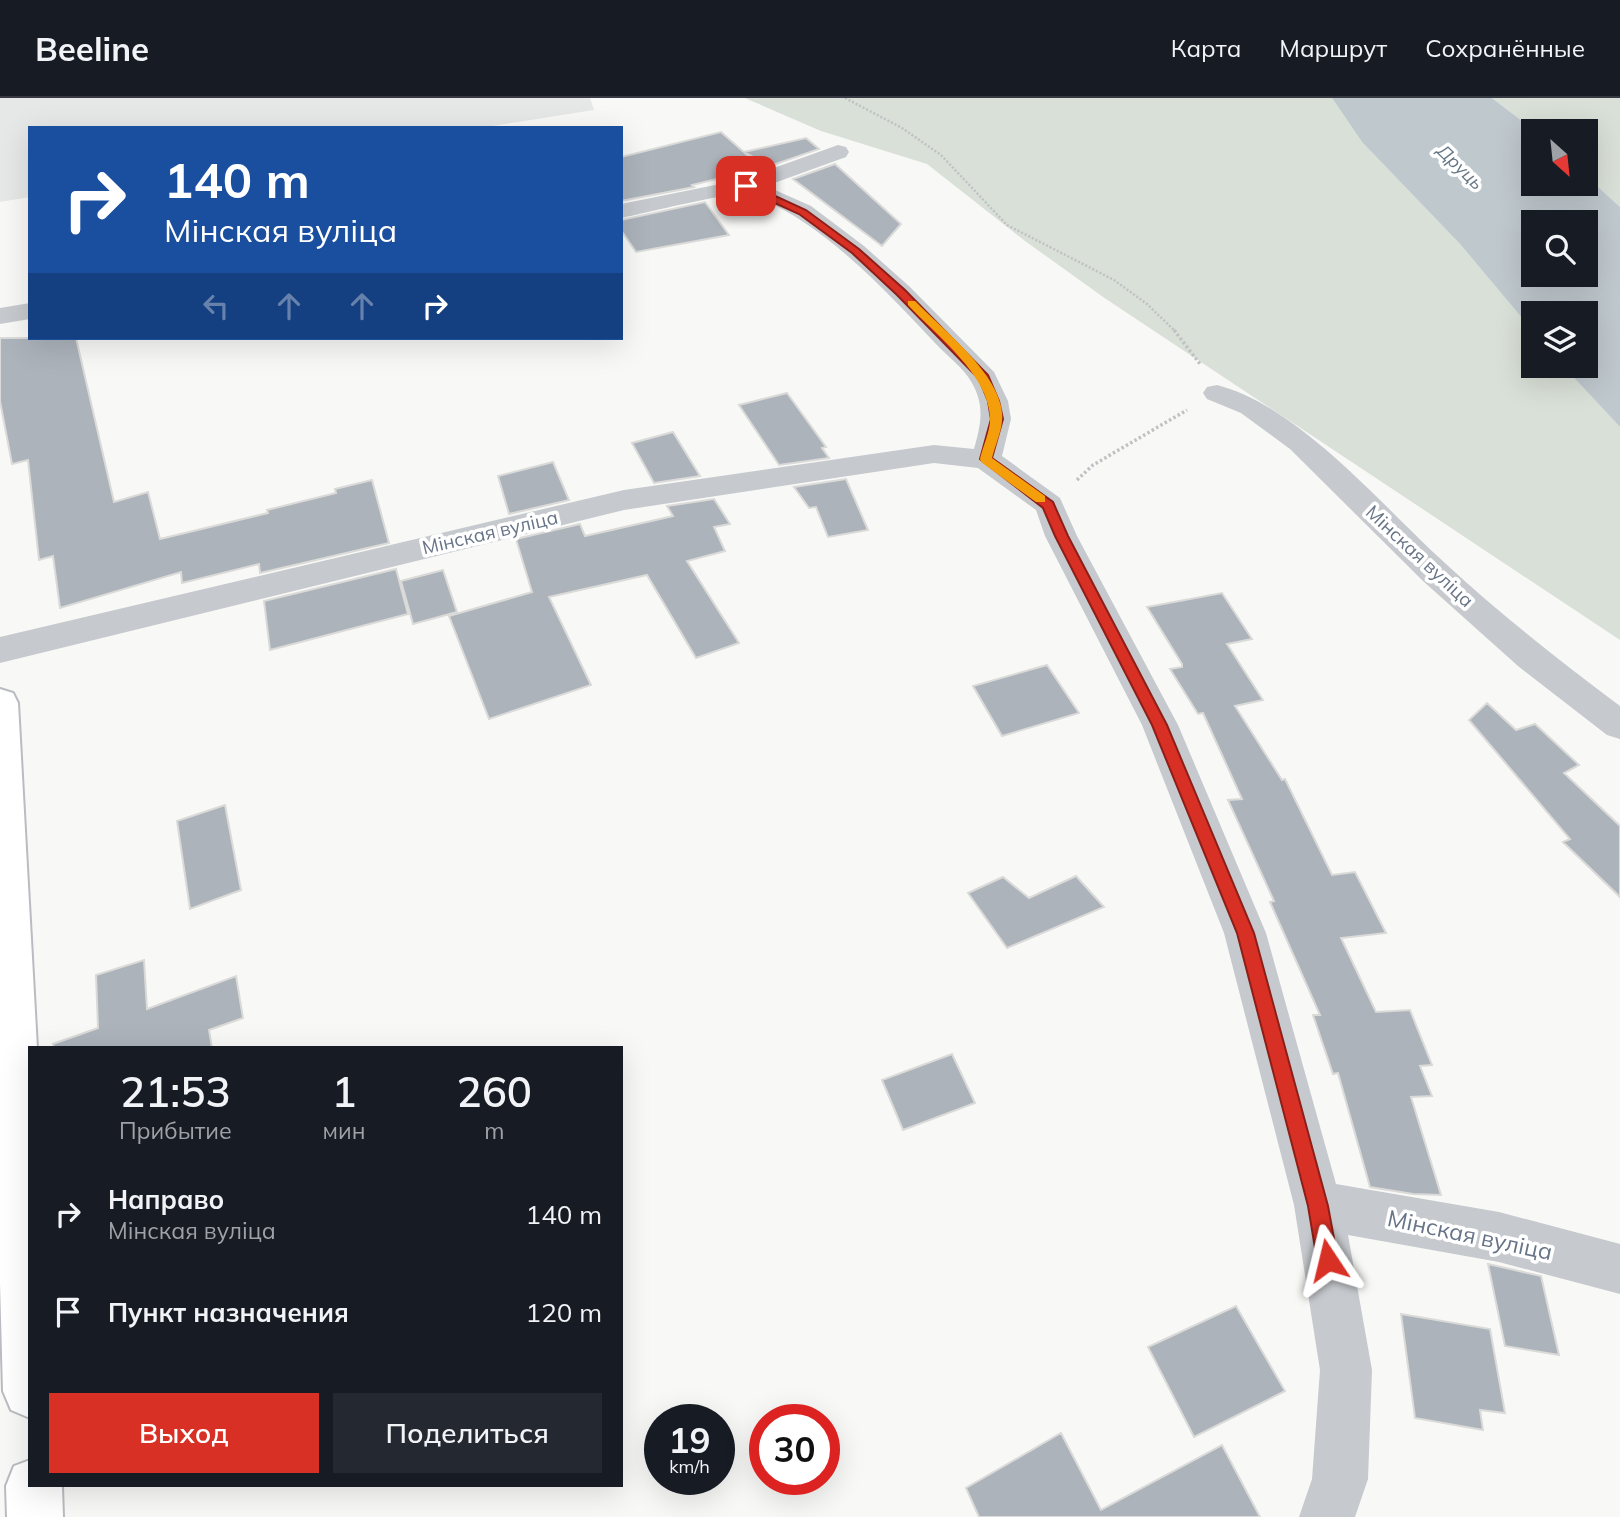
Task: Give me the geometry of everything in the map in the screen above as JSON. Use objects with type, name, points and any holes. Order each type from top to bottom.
[{"type":"main road","points":[[0,703],[28,1345]]},
{"type":"main road","points":[[34,1487],[35,1517]]},
{"type":"street","points":[[623,211],[746,186],[838,152]]},
{"type":"street","points":[[746,186],[803,212],[855,251],[901,292],[984,378],[997,419],[986,459],[1049,505],[1061,536],[1160,725],[1245,933],[1318,1206],[1346,1370],[1340,1479],[1327,1517]]},
{"type":"street","points":[[0,316],[28,311]]},
{"type":"street","name":"Мінская вуліца","points":[[1217,393],[1251,407],[1300,443],[1435,573],[1511,640],[1585,701],[1620,725]]},
{"type":"street","name":"Мінская вуліца","points":[[0,650],[624,500],[934,454],[986,459]]},
{"type":"street","name":"Мінская вуліца","points":[[1318,1206],[1499,1237],[1620,1269]]},
{"type":"path","points":[[845,98],[922,140],[954,168],[982,203],[1007,226],[1032,241],[1102,274],[1156,312],[1186,342],[1217,393],[1093,465],[1049,505]]},
{"type":"shaded area","points":[[0,98],[590,98],[594,110],[493,126],[28,126],[28,197],[0,202]]},
{"type":"shaded area","points":[[745,98],[1332,98],[1362,142],[1460,244],[1521,317],[1521,378],[1574,378],[1620,427],[1620,640],[1106,299],[1025,241],[927,164],[821,131]]},
{"type":"shaded area","points":[[1492,98],[1620,98],[1620,207],[1598,187],[1598,119],[1521,120]]},
{"type":"water","name":"Друць","points":[[1332,98],[1492,98],[1521,120],[1521,196],[1598,196],[1598,187],[1620,207],[1620,427],[1574,378],[1598,378],[1598,301],[1521,301],[1521,317],[1460,244],[1362,142]]},
{"type":"building","points":[[721,132],[762,168],[692,185],[694,187],[623,201],[623,156]]},
{"type":"building","points":[[806,138],[819,149],[770,166],[744,152]]},
{"type":"building","points":[[835,164],[901,224],[882,246],[793,179]]},
{"type":"building","points":[[705,202],[729,235],[636,252],[623,233],[623,220]]},
{"type":"building","points":[[0,338],[76,340],[114,502],[148,492],[160,539],[268,513],[267,510],[336,493],[335,489],[372,480],[389,543],[260,573],[259,564],[182,583],[181,572],[60,608],[53,556],[39,560],[28,460],[12,464],[0,401]]},
{"type":"building","points":[[787,393],[826,447],[822,448],[829,458],[779,465],[739,405]]},
{"type":"building","points":[[673,432],[700,476],[654,483],[632,443]]},
{"type":"building","points":[[553,462],[569,500],[509,514],[498,476]]},
{"type":"building","points":[[846,479],[868,530],[828,537],[816,507],[809,508],[794,487]]},
{"type":"building","points":[[714,499],[730,524],[714,527],[725,551],[687,561],[739,643],[696,658],[647,575],[549,597],[591,685],[489,719],[449,616],[532,592],[516,539],[580,524],[585,536],[673,516],[667,506]]},
{"type":"building","points":[[396,569],[408,614],[270,650],[264,601]]},
{"type":"building","points":[[443,570],[457,612],[413,624],[401,581]]},
{"type":"building","points":[[1222,593],[1252,639],[1227,644],[1263,700],[1235,706],[1282,780],[1285,779],[1332,875],[1355,872],[1386,933],[1341,938],[1376,1012],[1410,1010],[1432,1065],[1420,1066],[1432,1096],[1411,1097],[1441,1195],[1413,1194],[1370,1187],[1338,1073],[1333,1074],[1313,1015],[1320,1015],[1270,902],[1274,901],[1228,800],[1242,799],[1203,713],[1198,714],[1170,669],[1182,667],[1182,664],[1147,607]]},
{"type":"building","points":[[1047,665],[1079,713],[1002,736],[973,686]]},
{"type":"building","points":[[1487,703],[1516,730],[1535,724],[1579,765],[1564,773],[1620,826],[1620,897],[1563,842],[1570,839],[1469,720]]},
{"type":"building","points":[[225,805],[241,890],[190,909],[177,821]]},
{"type":"building","points":[[1076,876],[1104,907],[1007,948],[968,893],[1003,877],[1029,898]]},
{"type":"building","points":[[144,960],[147,1009],[236,976],[243,1018],[209,1030],[212,1046],[54,1046],[98,1028],[96,975]]},
{"type":"building","points":[[952,1054],[975,1103],[903,1130],[882,1080]]},
{"type":"building","points":[[1488,1264],[1541,1276],[1559,1355],[1505,1346]]},
{"type":"building","points":[[1236,1306],[1285,1391],[1194,1437],[1148,1347]]},
{"type":"building","points":[[1401,1314],[1490,1329],[1505,1413],[1480,1410],[1483,1430],[1415,1418]]},
{"type":"building","points":[[1061,1433],[1101,1510],[1222,1445],[1260,1517],[979,1517],[966,1488]]},
{"type":"slow traffic","points":[[912,303],[984,378],[997,419],[986,459],[1040,499]]},
{"type":"route","points":[[746,186],[803,212],[855,251],[901,292],[984,378],[997,419],[986,459],[1049,505],[1061,536],[1160,725],[1245,933],[1318,1206],[1328,1260]]}]
